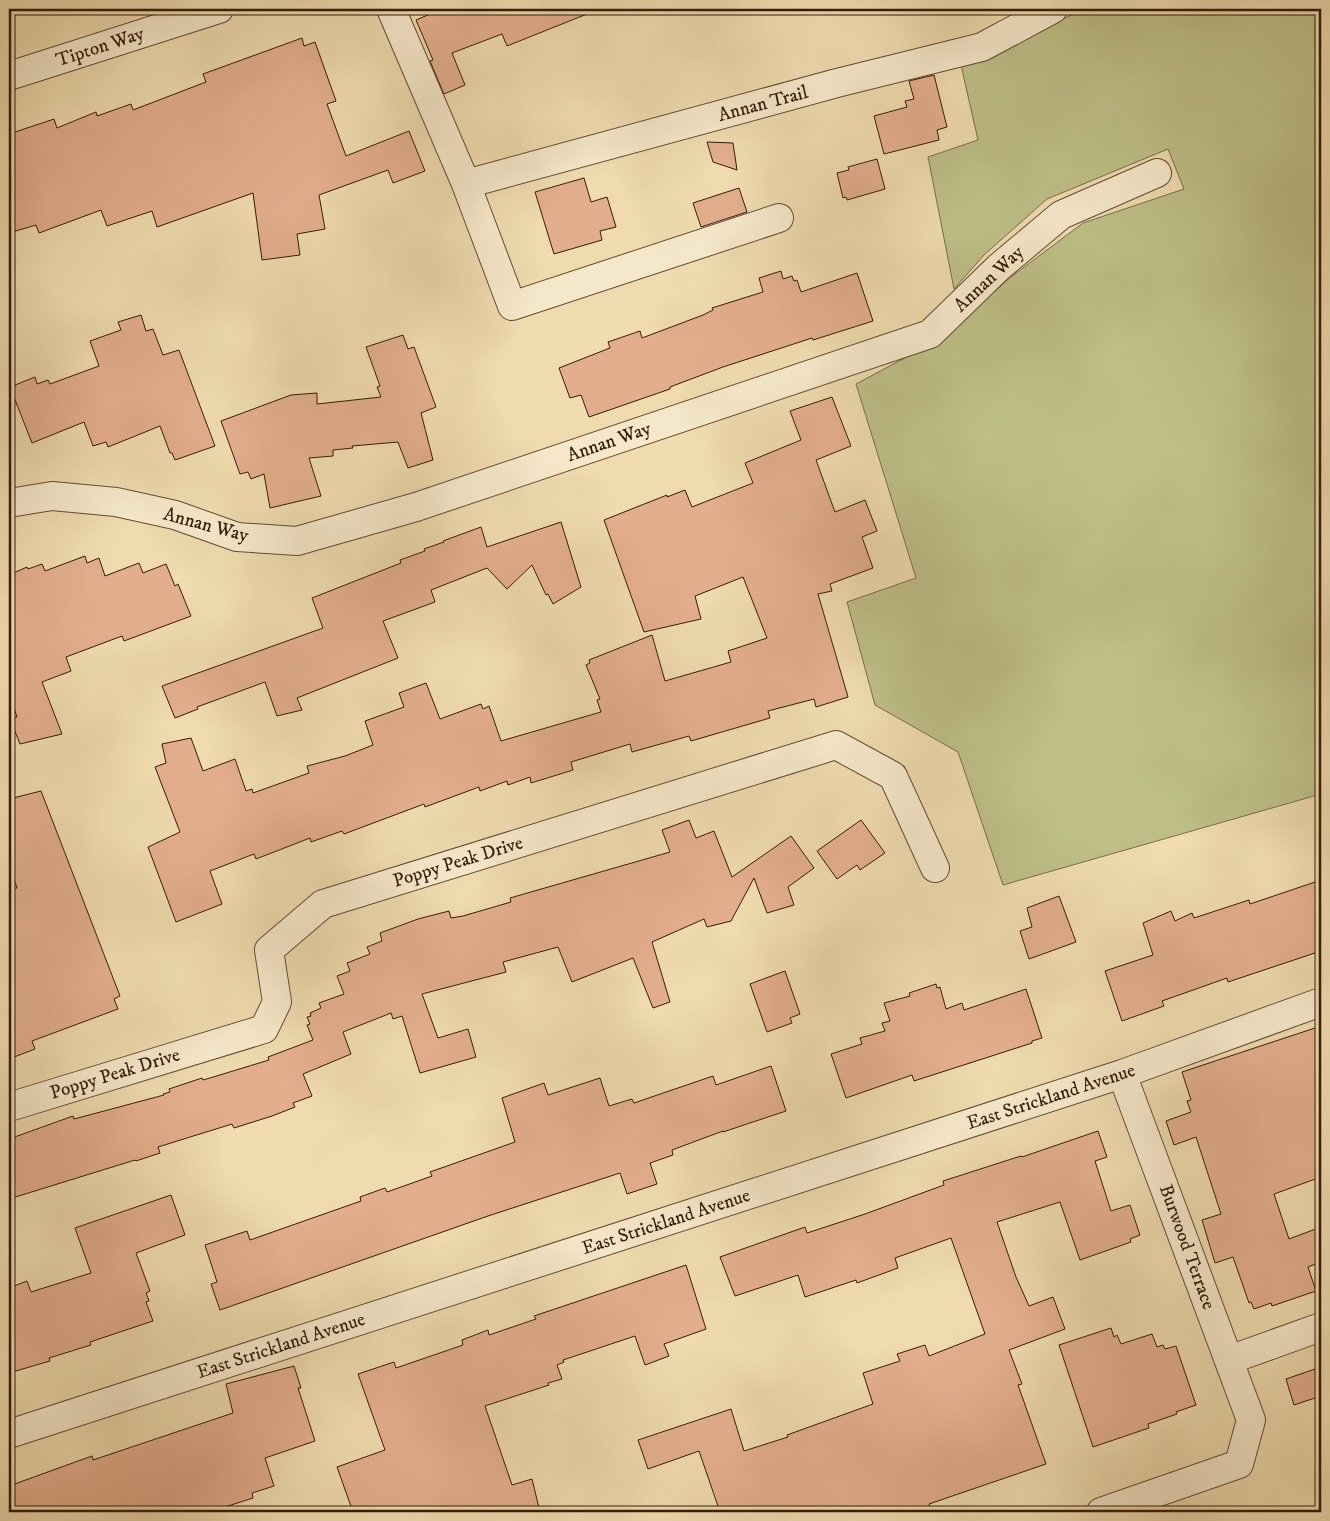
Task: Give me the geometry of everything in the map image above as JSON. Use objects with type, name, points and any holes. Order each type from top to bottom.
[{"type":"street","name":"Tipton Way","points":[[9,76],[219,9]]},
{"type":"street","points":[[391,9],[466,184],[512,306],[779,218]]},
{"type":"street","name":"Annan Trail","points":[[466,184],[837,83],[982,47],[1053,9]]},
{"type":"street","name":"Annan Way","points":[[9,503],[52,496],[116,502],[175,515],[237,537],[297,541],[398,512],[930,334],[999,267],[1061,215],[1157,173]]},
{"type":"street","name":"Poppy Peak Drive","points":[[9,1106],[264,1029],[278,1002],[269,950],[323,904],[836,745],[893,776],[935,868]]},
{"type":"street","name":"East Strickland Avenue","points":[[9,1434],[1122,1074],[1321,1002]]},
{"type":"street","name":"Burwood Terrace","points":[[1101,1512],[1239,1464],[1251,1420],[1122,1074]]},
{"type":"street","points":[[1229,1360],[1321,1327]]},
{"type":"green space","points":[[1085,9],[1321,9],[1321,794],[1003,885],[958,752],[875,705],[847,602],[916,578],[856,384],[942,338],[1011,277],[1083,223],[1184,189],[1168,149],[1047,199],[984,255],[954,289],[928,157],[978,140],[961,65]]},
{"type":"building","points":[[442,9],[597,10],[507,46],[502,34],[452,53],[465,85],[444,94],[430,61],[433,60],[416,20]]},
{"type":"building","points":[[302,38],[304,46],[315,42],[336,101],[327,104],[346,156],[409,131],[425,171],[393,183],[388,170],[319,195],[325,229],[297,234],[300,255],[262,260],[253,193],[157,227],[152,211],[107,226],[101,210],[39,233],[36,225],[9,233],[9,134],[54,119],[57,128],[96,112],[97,116],[131,104],[133,110],[206,82],[203,74]]},
{"type":"building","points":[[934,75],[947,127],[937,130],[939,140],[884,154],[874,116],[907,107],[905,101],[914,99],[909,81]]},
{"type":"building","points":[[707,142],[733,143],[737,170],[713,162]]},
{"type":"building","points":[[877,159],[885,189],[847,200],[846,197],[843,198],[837,173],[849,170],[848,167]]},
{"type":"building","points":[[584,178],[591,202],[607,197],[616,227],[600,231],[602,240],[554,254],[535,192]]},
{"type":"building","points":[[739,188],[747,212],[701,227],[693,203]]},
{"type":"building","points":[[781,271],[783,279],[792,276],[794,281],[797,280],[801,292],[857,273],[873,321],[813,340],[812,338],[723,367],[670,387],[670,389],[589,417],[581,395],[570,398],[559,368],[610,348],[608,342],[640,331],[642,338],[703,315],[713,310],[712,308],[763,292],[759,278]]},
{"type":"building","points":[[141,315],[146,331],[153,329],[163,355],[179,350],[215,446],[175,460],[172,453],[170,453],[160,426],[108,447],[106,442],[93,446],[84,422],[32,443],[10,387],[35,377],[37,384],[48,380],[50,384],[99,366],[90,341],[121,330],[118,322]]},
{"type":"building","points":[[403,335],[408,349],[414,347],[436,407],[421,413],[433,460],[408,468],[398,442],[352,446],[353,448],[333,450],[333,456],[309,458],[321,496],[270,508],[264,474],[251,479],[248,472],[240,474],[221,421],[291,395],[317,393],[317,404],[381,397],[377,387],[380,386],[366,347]]},
{"type":"building","points":[[832,397],[851,446],[816,460],[835,512],[865,500],[877,531],[862,537],[873,568],[830,584],[832,591],[818,594],[848,697],[816,707],[814,699],[768,711],[770,718],[691,741],[689,736],[632,752],[630,744],[571,762],[573,770],[531,783],[530,777],[508,785],[507,781],[480,791],[479,787],[425,807],[424,804],[344,834],[342,831],[311,842],[310,838],[256,859],[254,854],[210,871],[222,904],[176,922],[148,847],[180,832],[155,767],[166,763],[162,744],[191,738],[203,771],[235,759],[246,791],[252,789],[253,793],[309,773],[307,766],[345,756],[373,745],[365,721],[404,707],[399,693],[426,683],[440,719],[481,704],[483,709],[489,706],[501,741],[601,712],[597,700],[600,699],[586,665],[590,663],[589,660],[652,635],[665,681],[731,662],[728,651],[767,638],[743,577],[695,596],[701,619],[644,632],[604,520],[667,495],[667,497],[685,490],[692,507],[753,483],[745,463],[801,440],[790,411]]},
{"type":"building","points":[[561,522],[581,587],[553,604],[548,594],[546,595],[532,565],[507,589],[487,568],[431,590],[435,602],[383,621],[398,658],[297,698],[302,710],[277,716],[265,682],[197,707],[198,709],[175,718],[162,686],[323,628],[312,598],[401,563],[400,560],[425,551],[424,549],[481,527],[487,547]]},
{"type":"building","points":[[85,556],[87,563],[99,558],[105,576],[139,563],[143,573],[166,564],[175,586],[178,584],[191,616],[124,641],[122,636],[66,657],[71,671],[42,682],[62,734],[20,744],[10,719],[17,717],[9,694],[9,575],[27,567],[28,569],[42,564],[45,571]]},
{"type":"building","points":[[41,791],[120,996],[114,999],[118,1009],[32,1041],[35,1049],[9,1059],[9,889],[17,888],[9,865],[9,799]]},
{"type":"building","points":[[689,820],[696,838],[714,831],[732,877],[791,836],[814,868],[788,887],[794,905],[767,913],[754,878],[731,921],[707,927],[704,919],[652,942],[670,1002],[653,1008],[633,958],[572,982],[558,947],[503,962],[506,972],[422,994],[438,1038],[468,1029],[476,1057],[420,1073],[402,1016],[393,1019],[391,1013],[343,1032],[351,1054],[303,1074],[312,1096],[293,1103],[295,1107],[234,1128],[232,1124],[158,1147],[160,1153],[9,1199],[9,1139],[73,1116],[74,1119],[164,1095],[170,1092],[169,1089],[269,1060],[268,1057],[313,1040],[307,1025],[310,1024],[307,1017],[311,1016],[310,1013],[321,1008],[319,1003],[344,994],[337,976],[350,971],[347,963],[370,954],[367,947],[382,941],[380,933],[418,919],[449,911],[451,918],[463,916],[511,902],[510,898],[670,852],[662,830]]},
{"type":"building","points":[[861,820],[885,853],[860,870],[857,865],[837,879],[817,851]]},
{"type":"building","points":[[1321,880],[1321,951],[1228,982],[1227,978],[1162,1001],[1164,1006],[1122,1021],[1105,971],[1153,955],[1143,923],[1171,911],[1175,921],[1192,913],[1194,918],[1249,900],[1250,904]]},
{"type":"building","points":[[1059,896],[1076,942],[1029,959],[1020,931],[1032,927],[1027,908]]},
{"type":"building","points":[[785,971],[800,1014],[790,1018],[792,1023],[767,1032],[750,984]]},
{"type":"building","points":[[936,984],[937,988],[940,987],[946,1009],[962,1003],[964,1010],[1026,989],[1042,1038],[1032,1041],[1032,1043],[914,1081],[912,1075],[846,1098],[831,1054],[862,1044],[860,1038],[885,1031],[882,1023],[890,1021],[884,1003],[910,996],[909,993]]},
{"type":"building","points":[[1321,1026],[1321,1177],[1274,1194],[1289,1239],[1321,1227],[1321,1262],[1308,1267],[1316,1291],[1272,1306],[1271,1303],[1254,1309],[1251,1302],[1249,1303],[1233,1257],[1215,1263],[1202,1220],[1221,1214],[1196,1137],[1174,1145],[1166,1121],[1191,1112],[1187,1101],[1191,1100],[1182,1072]]},
{"type":"building","points":[[771,1066],[786,1111],[672,1150],[673,1155],[650,1163],[657,1184],[627,1194],[620,1173],[488,1216],[220,1310],[211,1284],[217,1282],[205,1245],[247,1231],[250,1240],[361,1201],[360,1197],[385,1188],[387,1192],[432,1176],[430,1172],[515,1142],[502,1098],[544,1083],[548,1095],[600,1078],[609,1106],[632,1099],[634,1103],[713,1076],[716,1085]]},
{"type":"building","points":[[1098,1131],[1107,1157],[1095,1161],[1111,1211],[1130,1205],[1140,1235],[1130,1239],[1131,1242],[1080,1260],[1060,1202],[997,1222],[1016,1277],[1029,1306],[1053,1297],[1065,1329],[1009,1350],[1022,1384],[1018,1385],[1046,1464],[929,1504],[932,1512],[720,1512],[699,1451],[648,1469],[638,1440],[731,1409],[744,1451],[788,1437],[787,1435],[873,1404],[863,1373],[900,1361],[897,1354],[925,1345],[929,1356],[985,1334],[951,1238],[895,1258],[898,1268],[857,1283],[856,1280],[805,1297],[798,1275],[735,1296],[720,1257],[805,1227],[807,1233],[865,1214],[944,1185],[943,1181]]},
{"type":"building","points":[[171,1195],[185,1235],[136,1253],[150,1291],[146,1293],[149,1301],[146,1302],[153,1321],[90,1342],[91,1345],[49,1358],[50,1361],[9,1373],[9,1288],[27,1281],[31,1292],[91,1273],[75,1228]]},
{"type":"building","points":[[686,1265],[706,1329],[664,1344],[669,1356],[645,1365],[635,1336],[563,1360],[564,1362],[557,1365],[562,1379],[485,1406],[512,1485],[532,1479],[540,1512],[353,1512],[337,1467],[385,1450],[358,1374],[394,1362],[396,1368],[463,1345],[462,1340],[488,1330],[489,1335],[536,1319],[534,1316]]},
{"type":"building","points":[[1111,1328],[1114,1337],[1117,1335],[1121,1344],[1152,1334],[1157,1347],[1163,1345],[1165,1349],[1176,1346],[1196,1405],[1148,1424],[1149,1428],[1093,1447],[1059,1345]]},
{"type":"building","points":[[294,1366],[301,1388],[298,1388],[315,1441],[265,1458],[274,1486],[252,1493],[253,1498],[209,1512],[9,1512],[9,1486],[92,1456],[93,1460],[233,1413],[226,1384]]},
{"type":"building","points":[[1321,1367],[1321,1396],[1294,1405],[1286,1379]]}]
